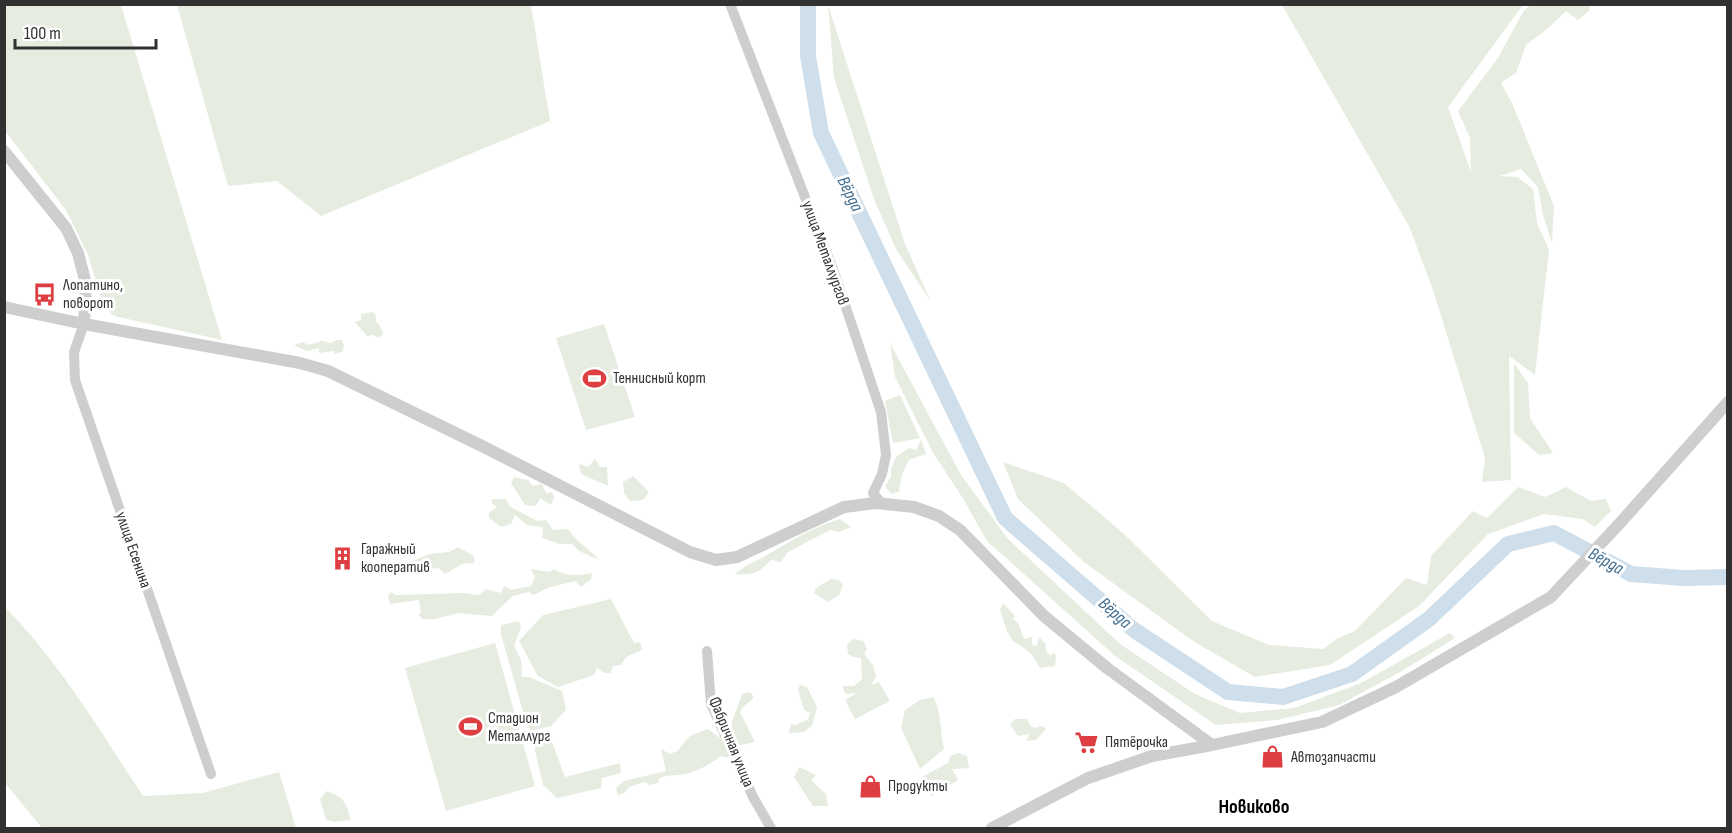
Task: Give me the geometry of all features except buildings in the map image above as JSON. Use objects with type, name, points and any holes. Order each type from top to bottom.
[{"type":"street","name":"улица Металлургов","points":[[730,4],[834,272],[881,412],[886,455],[882,474],[873,493],[882,504]]},
{"type":"street","points":[[4,151],[66,228],[78,253],[86,284],[84,324]]},
{"type":"street","points":[[4,307],[84,324],[300,363],[328,371],[690,552],[716,560],[737,558],[844,507],[882,504],[922,510],[939,516],[960,530],[1044,616],[1107,668],[1212,745]]},
{"type":"street","name":"улица Есенина","points":[[84,324],[74,352],[75,380],[211,774]]},
{"type":"street","points":[[992,828],[1088,778],[1152,756],[1322,722],[1396,687],[1551,597],[1728,402]]},
{"type":"street","name":"Фабричная улица","points":[[707,651],[711,704],[753,797],[771,828]]},
{"type":"shaded area","points":[[5,4],[121,5],[222,340],[114,316],[103,305],[88,255],[66,210],[5,131]]},
{"type":"shaded area","points":[[177,5],[531,5],[550,121],[321,216],[277,181],[228,186]]},
{"type":"shaded area","points":[[828,5],[905,244],[931,302],[896,249],[874,199],[834,78]]},
{"type":"shaded area","points":[[1282,5],[1523,5],[1448,107],[1471,172],[1470,138],[1458,111],[1498,58],[1523,12],[1530,5],[1590,5],[1589,11],[1578,20],[1566,11],[1526,45],[1516,73],[1501,83],[1512,103],[1554,206],[1552,243],[1543,215],[1538,187],[1521,169],[1500,176],[1517,177],[1533,189],[1537,223],[1549,250],[1535,375],[1509,356],[1511,480],[1482,482],[1485,458],[1434,293],[1409,226]]},
{"type":"shaded area","points":[[373,312],[383,334],[379,338],[373,335],[367,336],[355,322],[361,320],[361,314]]},
{"type":"shaded area","name":"Теннисный корт","points":[[604,324],[635,417],[586,430],[556,338]]},
{"type":"shaded area","points":[[342,340],[344,345],[343,351],[335,354],[333,351],[319,353],[319,348],[307,351],[294,345],[303,342],[308,345],[322,341],[331,343]]},
{"type":"shaded area","points":[[890,343],[961,475],[1008,539],[1120,644],[1195,694],[1240,713],[1294,708],[1361,683],[1450,633],[1455,638],[1402,671],[1339,705],[1277,720],[1216,725],[1115,656],[987,541],[933,453],[895,377]]},
{"type":"shaded area","points":[[1514,363],[1528,383],[1530,418],[1553,453],[1539,455],[1514,433]]},
{"type":"shaded area","points":[[900,395],[920,438],[893,443],[885,401]]},
{"type":"shaded area","points":[[921,439],[926,454],[909,460],[902,474],[899,492],[891,494],[885,486],[891,477],[891,469],[896,457],[909,448],[916,450]]},
{"type":"shaded area","points":[[595,459],[600,467],[607,467],[608,486],[581,474],[579,464],[588,467]]},
{"type":"shaded area","points":[[1003,462],[1064,483],[1124,534],[1212,621],[1269,645],[1323,649],[1338,638],[1355,631],[1406,578],[1427,585],[1431,556],[1473,511],[1487,518],[1518,487],[1545,497],[1566,487],[1591,501],[1606,499],[1611,511],[1595,527],[1583,519],[1544,514],[1488,534],[1419,606],[1330,665],[1255,677],[1196,643],[1085,563],[1018,499]]},
{"type":"shaded area","points":[[633,476],[649,492],[643,500],[630,501],[624,493],[623,482]]},
{"type":"shaded area","points":[[514,477],[528,480],[533,486],[542,484],[546,493],[552,492],[554,498],[551,505],[540,498],[536,506],[525,505],[511,483]]},
{"type":"shaded area","points":[[492,499],[506,499],[509,506],[537,521],[546,520],[553,530],[568,529],[599,560],[579,551],[572,544],[560,544],[542,538],[543,527],[527,525],[515,515],[511,524],[501,527],[489,518],[489,513],[497,507],[492,503]]},
{"type":"shaded area","points":[[840,519],[851,527],[839,532],[830,530],[788,552],[781,562],[771,560],[755,572],[735,574],[802,535]]},
{"type":"shaded area","points":[[458,547],[474,556],[474,563],[462,564],[445,574],[439,568],[413,570],[410,562],[430,554],[449,552]]},
{"type":"shaded area","points":[[531,569],[550,572],[554,569],[572,575],[592,573],[591,579],[581,587],[575,581],[547,588],[534,595],[529,592],[513,596],[492,616],[458,613],[435,619],[422,619],[418,614],[421,613],[419,600],[390,604],[388,596],[391,592],[396,595],[464,593],[479,595],[486,589],[501,593],[504,586],[511,590],[531,586],[535,578]]},
{"type":"shaded area","points":[[831,579],[839,580],[843,585],[839,595],[828,602],[814,593],[816,588]]},
{"type":"shaded area","points":[[611,599],[634,643],[640,642],[642,650],[626,657],[621,665],[613,666],[611,673],[604,673],[597,668],[594,675],[558,687],[538,676],[519,641],[543,615]]},
{"type":"shaded area","points":[[1003,603],[1015,616],[1013,619],[1018,623],[1024,639],[1032,637],[1032,645],[1037,646],[1039,637],[1045,643],[1047,653],[1056,655],[1055,666],[1040,668],[1032,655],[1013,641],[1000,610]]},
{"type":"shaded area","points":[[4,606],[61,674],[143,796],[203,793],[279,772],[296,828],[42,828],[5,783]]},
{"type":"shaded area","points":[[519,621],[521,627],[514,646],[521,660],[522,677],[529,677],[562,691],[566,710],[551,726],[531,731],[525,719],[501,634],[501,625]]},
{"type":"shaded area","points":[[853,639],[863,641],[867,649],[864,654],[873,665],[876,676],[871,685],[879,682],[890,701],[855,719],[845,700],[857,693],[847,694],[843,686],[854,686],[862,679],[861,658],[848,654],[847,645]]},
{"type":"shaded area","name":"Стадион Металлург","points":[[495,643],[535,786],[446,811],[405,668]]},
{"type":"shaded area","points":[[800,685],[807,687],[817,707],[812,726],[803,732],[789,733],[791,724],[796,725],[808,719],[810,713],[804,710],[798,690]]},
{"type":"shaded area","points":[[750,692],[754,697],[740,712],[755,742],[737,746],[729,758],[721,756],[696,770],[660,778],[658,783],[649,785],[645,782],[629,787],[624,793],[618,795],[616,788],[624,781],[666,771],[661,749],[670,754],[677,751],[690,736],[708,729],[719,737],[731,737],[732,722],[742,694]]},
{"type":"shaded area","points":[[933,697],[939,716],[944,749],[920,769],[901,728],[905,710],[920,700]]},
{"type":"shaded area","points":[[1015,719],[1027,719],[1034,728],[1042,726],[1046,729],[1036,740],[1026,741],[1029,734],[1018,736],[1010,725]]},
{"type":"shaded area","points":[[549,734],[565,777],[620,763],[621,773],[602,778],[601,788],[557,798],[543,785],[535,751],[536,739]]},
{"type":"shaded area","points":[[958,753],[967,756],[969,768],[952,769],[958,780],[931,796],[920,778],[948,763],[950,756]]},
{"type":"shaded area","points":[[799,767],[816,775],[811,780],[826,794],[828,806],[813,806],[794,777]]},
{"type":"shaded area","points":[[327,791],[344,801],[351,820],[334,822],[326,820],[320,799]]},
{"type":"waterway","name":"Вёрда","points":[[808,4],[808,56],[821,133],[1005,518],[1134,630],[1228,692],[1283,697],[1352,674],[1429,619],[1508,544],[1554,533],[1631,574],[1684,578],[1728,577]]},
{"type":"place","name":"Лопатино, поворот","points":[[45,294]]},
{"type":"place","name":"Теннисный корт","points":[[595,378]]},
{"type":"place","name":"Гаражный кооператив","points":[[343,558]]},
{"type":"place","name":"Стадион Металлург","points":[[470,727]]},
{"type":"place","name":"Пятёрочка","points":[[1087,742]]},
{"type":"place","name":"Автозапчасти","points":[[1273,757]]},
{"type":"place","name":"Продукты","points":[[870,786]]},
{"type":"district","name":"Новиково","points":[[1254,807]]}]
